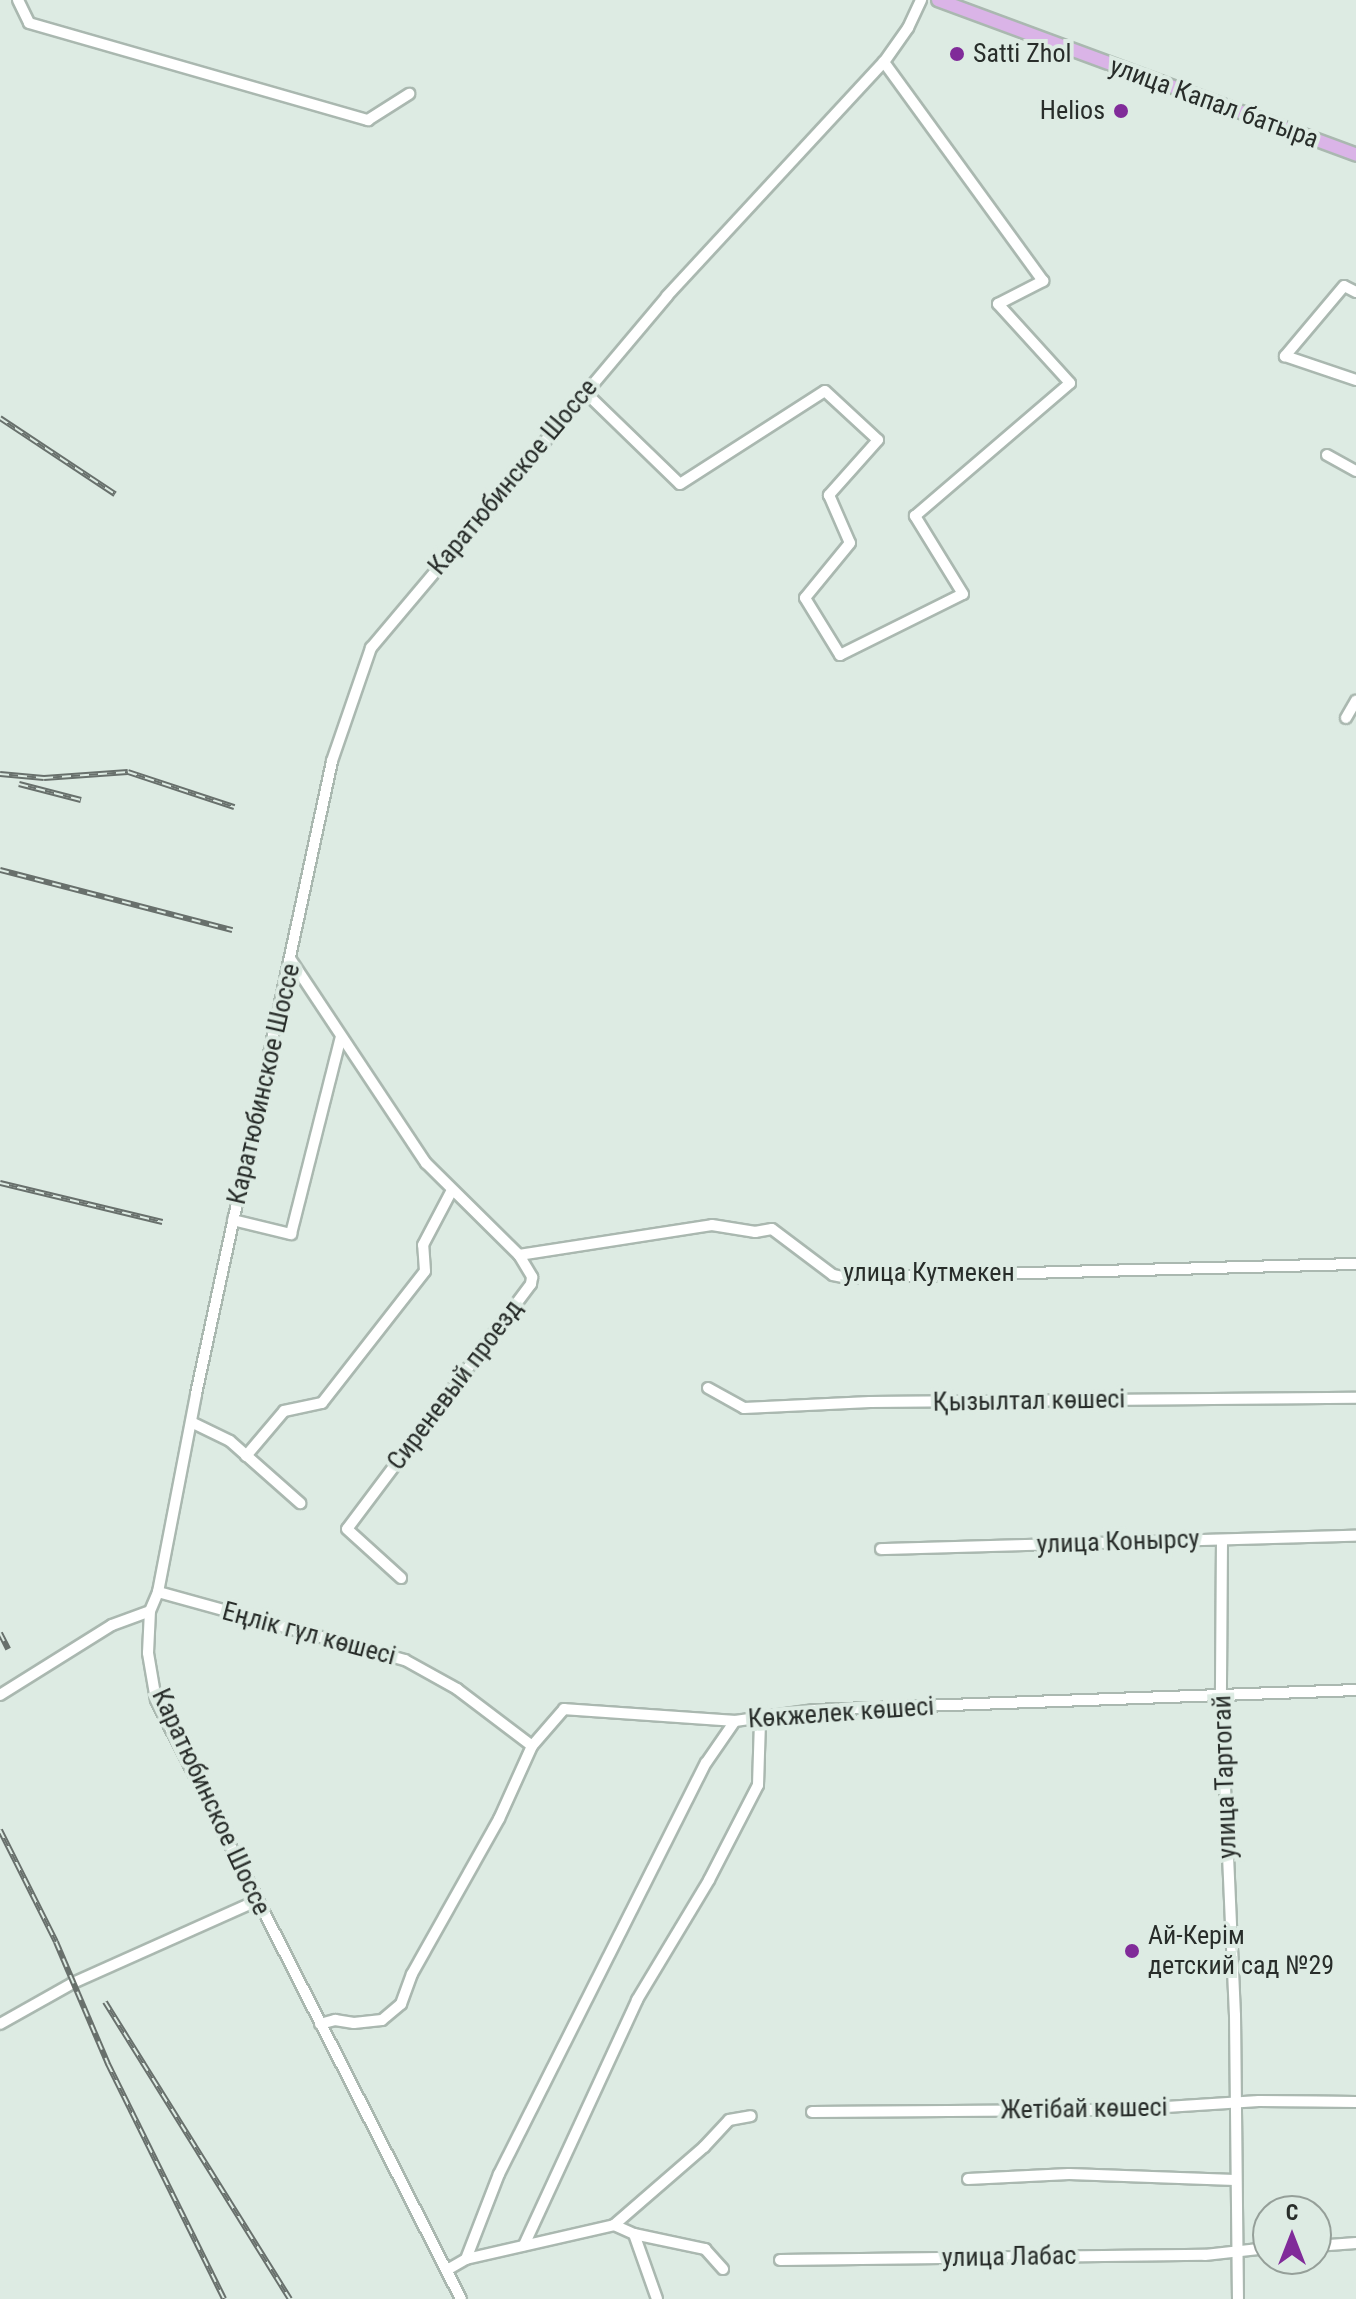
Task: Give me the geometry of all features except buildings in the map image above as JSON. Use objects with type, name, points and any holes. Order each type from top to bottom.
[{"type":"main road","name":"улица Капал батыра","points":[[938,0],[1356,155]]},
{"type":"street","points":[[18,0],[29,23],[368,120],[409,94]]},
{"type":"street","name":"Каратюбинское Шоссе","points":[[461,2299],[156,1700],[148,1653],[150,1611],[158,1592],[233,1220],[332,761],[371,648],[667,296],[884,62],[908,28],[921,0]]},
{"type":"street","points":[[585,392],[680,484],[825,391],[878,440],[829,495],[850,543],[805,598],[840,655],[963,594],[915,516],[1070,383],[998,304],[1043,281],[884,62]]},
{"type":"street","points":[[1356,292],[1344,286],[1285,356],[1356,380]]},
{"type":"street","points":[[1327,455],[1356,471]]},
{"type":"street","points":[[1346,718],[1356,701]]},
{"type":"street","points":[[291,960],[426,1163],[519,1255]]},
{"type":"street","points":[[233,1220],[291,1234],[341,1037]]},
{"type":"street","points":[[246,1456],[284,1411],[322,1403],[416,1283],[425,1271],[423,1245],[452,1190]]},
{"type":"street","name":"улица Кутмекен","points":[[519,1255],[712,1225],[755,1232],[772,1229],[833,1275],[847,1278],[1356,1264]]},
{"type":"street","name":"Сиреневый проезд","points":[[401,1578],[347,1529],[531,1284],[530,1271],[519,1255]]},
{"type":"street","name":"Қызылтал көшесі","points":[[708,1388],[744,1408],[870,1402],[1356,1398]]},
{"type":"street","points":[[191,1422],[230,1441],[300,1503]]},
{"type":"street","name":"улица Конырсу","points":[[881,1549],[1356,1536]]},
{"type":"street","name":"улица Тартогай","points":[[1222,1540],[1221,1695],[1235,2015],[1233,2104],[1238,2299]]},
{"type":"street","name":"Еңлік гүл көшесі","points":[[158,1592],[405,1660],[457,1689],[532,1746]]},
{"type":"street","points":[[0,1695],[112,1625],[150,1611]]},
{"type":"street","name":"Көкжелек көшесі","points":[[466,2259],[499,2174],[706,1763],[735,1721],[760,1720],[814,1710],[1356,1690]]},
{"type":"street","points":[[320,2024],[335,2020],[354,2023],[382,2020],[401,2004],[412,1974],[499,1819],[532,1746],[564,1709],[735,1721]]},
{"type":"street","points":[[524,2245],[637,2000],[709,1880],[758,1785],[760,1720]]},
{"type":"street","points":[[0,2024],[73,1983],[256,1901]]},
{"type":"street","name":"Жетібай көшесі","points":[[812,2112],[1120,2110],[1356,2102]]},
{"type":"street","points":[[447,2270],[466,2259],[614,2225],[729,2120],[751,2116]]},
{"type":"street","points":[[968,2179],[1069,2174],[1235,2180]]},
{"type":"street","points":[[614,2225],[634,2234],[705,2249],[723,2269]]},
{"type":"street","points":[[634,2234],[657,2299]]},
{"type":"street","points":[[1332,2245],[1356,2243]]},
{"type":"street","name":"улица Лабас","points":[[780,2260],[1205,2255],[1252,2249]]},
{"type":"railway","points":[[0,418],[115,494]]},
{"type":"railway","points":[[0,774],[44,778],[128,772],[234,807]]},
{"type":"railway","points":[[19,784],[81,800]]},
{"type":"railway","points":[[0,870],[232,930]]},
{"type":"railway","points":[[0,1183],[162,1222]]},
{"type":"railway","points":[[0,1633],[8,1649]]},
{"type":"railway","points":[[0,1830],[56,1942],[108,2064],[224,2299]]},
{"type":"railway","points":[[105,2002],[290,2299]]},
{"type":"place","name":"Satti Zhol","points":[[957,54]]},
{"type":"place","name":"Helios","points":[[1121,111]]},
{"type":"place","name":"Ай-Керім детский сад №29","points":[[1132,1951]]}]
